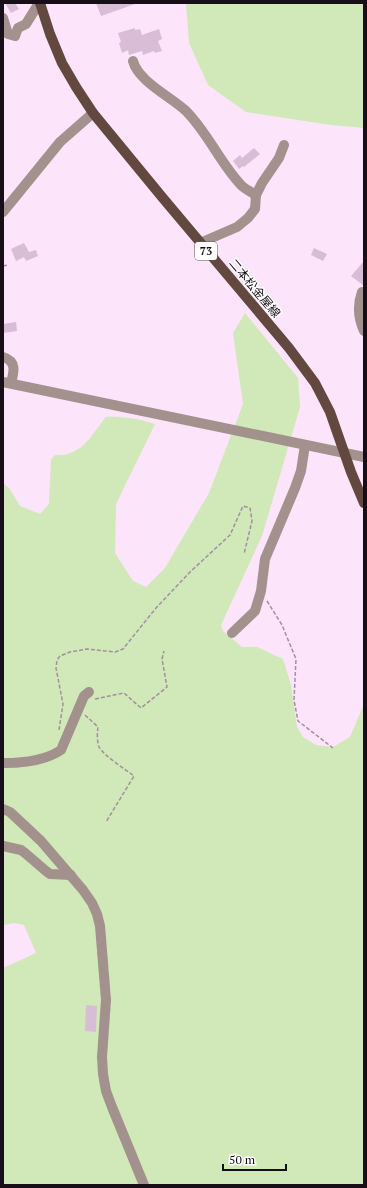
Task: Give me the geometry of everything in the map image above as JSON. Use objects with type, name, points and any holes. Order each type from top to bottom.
[{"type":"main road","name":"二本松金屋線","points":[[40,3],[50,34],[62,63],[93,113],[289,348],[314,383],[330,412],[351,472],[364,503]]},
{"type":"street","points":[[3,18],[8,34],[15,36],[18,28],[26,24],[40,3]]},
{"type":"street","points":[[133,62],[134,67],[140,75],[179,105],[196,121],[242,186],[256,195]]},
{"type":"street","points":[[3,212],[60,142],[93,113]]},
{"type":"street","points":[[200,243],[237,227],[248,218],[254,209],[256,195],[262,182],[279,158],[284,145]]},
{"type":"street","points":[[362,292],[358,302],[358,311],[364,331]]},
{"type":"street","points":[[3,357],[12,363],[14,368],[7,382],[364,457]]},
{"type":"street","points":[[232,633],[255,611],[261,591],[265,559],[296,488],[301,471],[304,445]]},
{"type":"street","points":[[3,763],[18,763],[36,760],[55,754],[61,750],[84,696],[90,692]]},
{"type":"street","points":[[3,810],[10,812],[24,823],[41,841],[71,875],[92,903],[97,914],[100,926],[106,1000],[102,1057],[103,1074],[106,1091],[144,1185]]},
{"type":"street","points":[[3,846],[21,850],[50,874],[71,875]]},
{"type":"path","points":[[3,266],[8,265]]},
{"type":"path","points":[[59,732],[63,704],[56,668],[57,660],[60,656],[70,652],[87,650],[114,652],[123,649],[156,608],[190,572],[230,535],[243,506],[250,508],[252,521],[244,554]]},
{"type":"path","points":[[261,591],[282,625],[296,659],[294,700],[298,721],[333,748]]},
{"type":"path","points":[[90,692],[93,699],[124,693],[141,708],[167,687],[162,659],[164,651]]},
{"type":"path","points":[[79,709],[98,727],[97,736],[99,747],[112,760],[134,776],[106,822]]},
{"type":"green space","points":[[186,3],[364,3],[364,128],[331,125],[246,112],[208,85],[189,43]]},
{"type":"green space","points":[[245,313],[298,378],[300,407],[262,536],[221,625],[223,631],[242,647],[257,647],[283,659],[291,685],[297,727],[303,737],[316,745],[333,747],[350,737],[364,704],[364,1185],[3,1185],[3,968],[36,953],[24,925],[14,923],[3,925],[3,483],[9,488],[20,506],[40,514],[49,504],[51,459],[55,455],[64,455],[79,449],[85,444],[106,417],[131,418],[155,424],[116,504],[115,553],[133,581],[146,587],[165,568],[209,493],[243,404],[233,333]]},
{"type":"building","points":[[5,3],[15,3],[19,9],[11,13]]},
{"type":"building","points":[[96,3],[134,3],[135,4],[101,16]]},
{"type":"building","points":[[135,28],[135,30],[140,29],[142,35],[159,29],[162,39],[158,41],[162,51],[155,53],[154,51],[143,55],[142,51],[129,55],[128,50],[122,53],[118,33]]},
{"type":"building","points":[[254,148],[260,154],[244,167],[243,166],[239,169],[233,161],[240,155],[242,158]]},
{"type":"building","points":[[24,243],[29,252],[36,250],[38,256],[26,261],[24,257],[16,261],[11,249]]},
{"type":"building","points":[[314,248],[327,254],[323,261],[311,255]]},
{"type":"building","points":[[364,261],[364,286],[351,276]]},
{"type":"building","points":[[16,322],[17,331],[3,333],[3,324]]},
{"type":"building","points":[[86,1005],[97,1006],[96,1032],[85,1031]]}]
